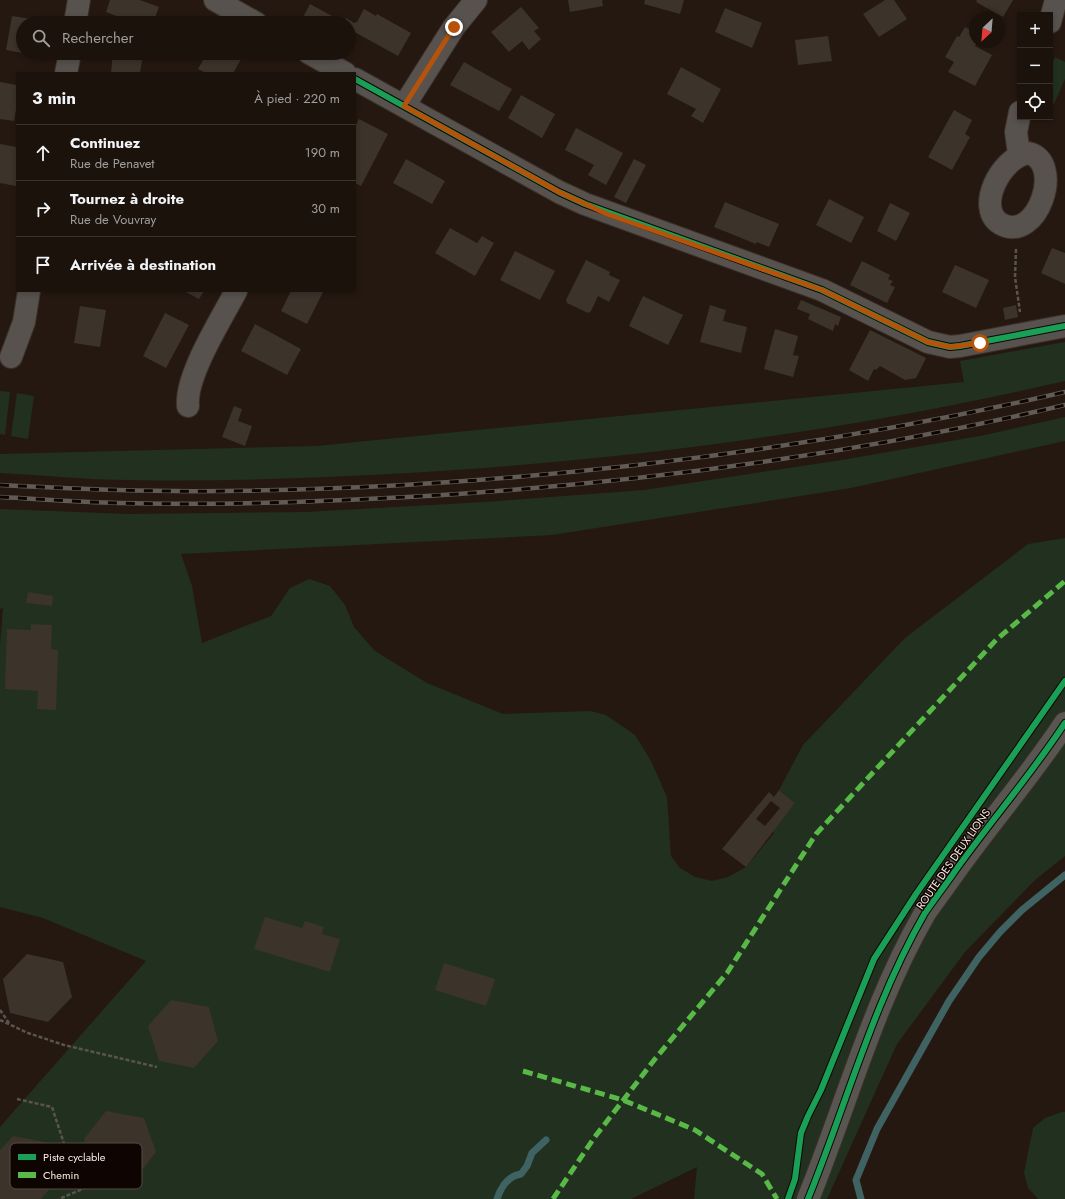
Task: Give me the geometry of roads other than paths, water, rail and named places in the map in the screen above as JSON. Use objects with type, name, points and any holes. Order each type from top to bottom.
[{"type":"street","points":[[76,16],[79,0]]},
{"type":"street","points":[[215,0],[244,16]]},
{"type":"street","points":[[404,106],[454,27],[476,0]]},
{"type":"street","points":[[1053,12],[1056,0]]},
{"type":"street","points":[[66,72],[69,60]]},
{"type":"street","points":[[322,60],[343,72]]},
{"type":"street","points":[[356,80],[559,192],[578,201],[607,214],[822,290],[928,342],[950,347],[960,346],[1065,326]]},
{"type":"street","points":[[1018,120],[1016,132],[1019,154]]},
{"type":"street","points":[[1019,154],[1036,154],[1042,158],[1047,163],[1052,176],[1049,195],[1041,210],[1024,225],[1016,228],[999,222],[991,209],[991,200],[997,176],[1011,160],[1019,154]]},
{"type":"street","points":[[11,357],[22,326],[29,292]]},
{"type":"street","points":[[188,406],[187,396],[194,373],[235,292]]},
{"type":"street","name":"ROUTE DES DEUX LIONS","points":[[808,1199],[827,1152],[876,1014],[904,953],[926,912],[980,836],[1048,748],[1065,723]]},
{"type":"waterway","points":[[861,1199],[856,1180],[877,1129],[949,1001],[979,957],[1000,932],[1022,910],[1065,875]]},
{"type":"waterway","points":[[497,1199],[506,1183],[512,1177],[521,1174],[527,1166],[532,1153],[546,1140]]},
{"type":"railway","points":[[0,485],[154,491],[297,490],[404,485],[570,472],[653,463],[819,440],[901,426],[1065,392]]},
{"type":"railway","points":[[0,497],[118,503],[203,504],[373,499],[534,488],[610,481],[763,462],[915,437],[1065,405]]}]
